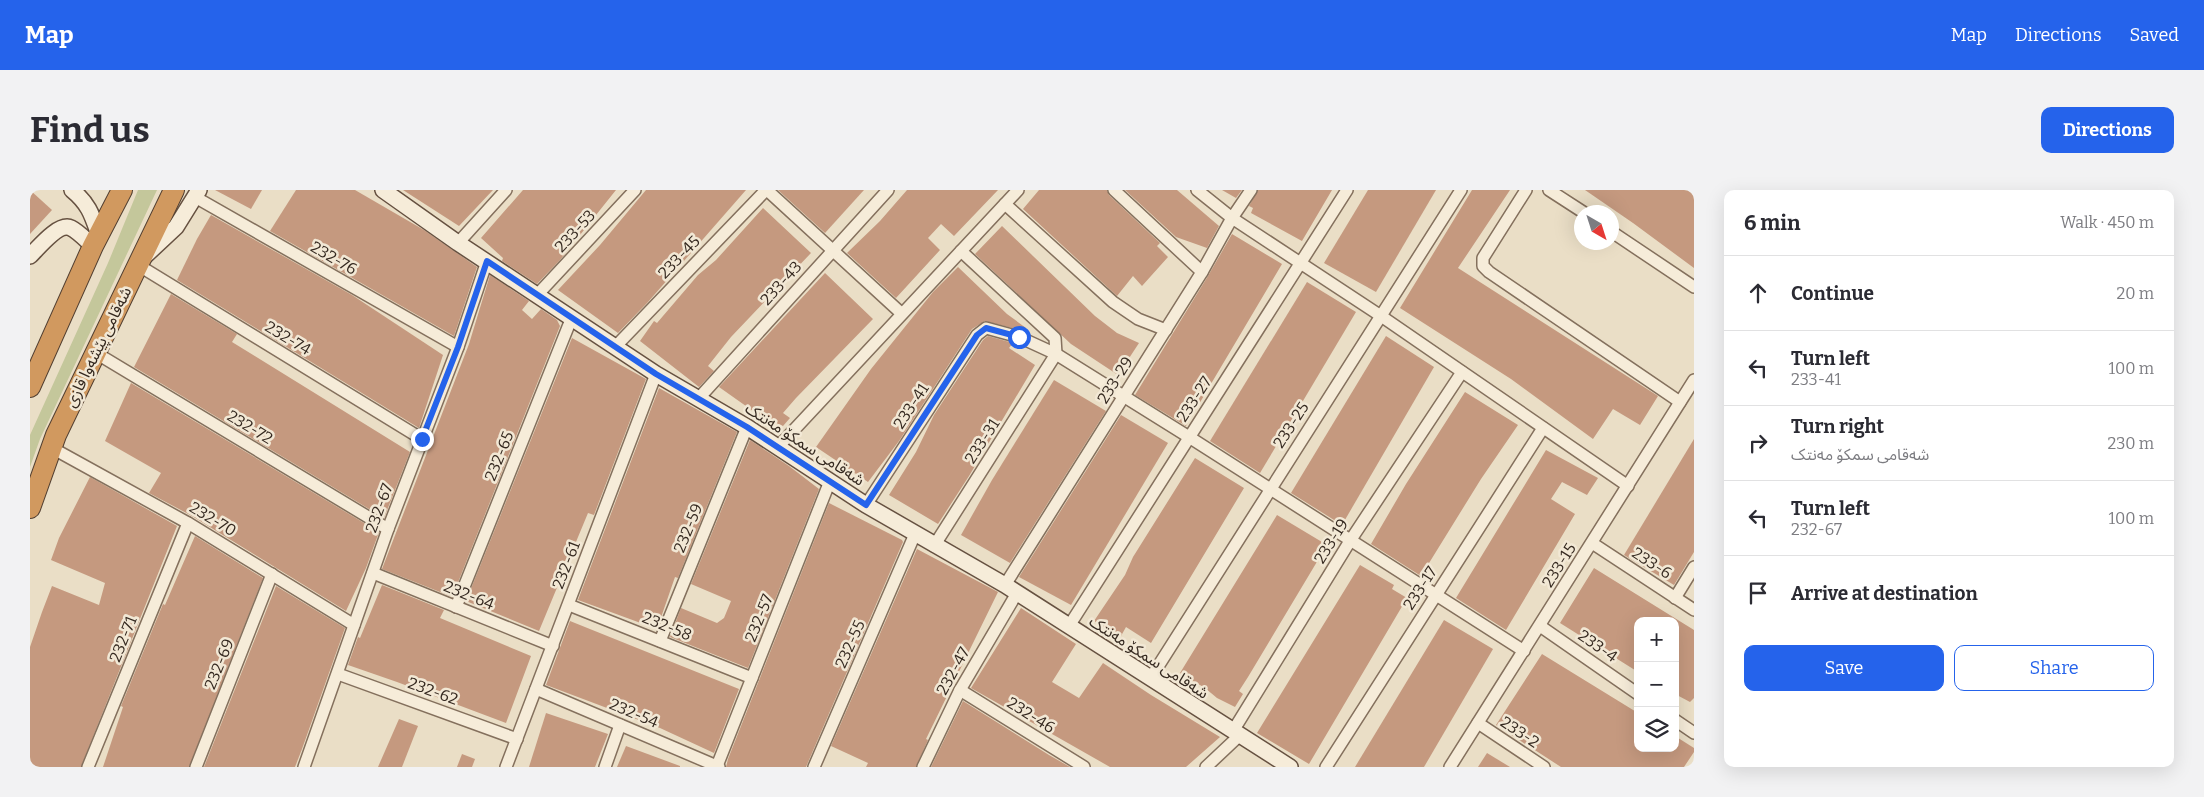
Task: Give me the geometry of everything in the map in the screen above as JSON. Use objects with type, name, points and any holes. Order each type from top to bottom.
[{"type":"highway","name":"شەقامی پێشەوا قازی","points":[[30,508],[52,448],[174,190]]},
{"type":"highway","points":[[30,387],[116,192]]},
{"type":"main road","points":[[72,190],[84,199],[89,207],[96,241]]},
{"type":"main road","name":"شەقامی سمکۆ مەنتک","points":[[383,190],[458,243],[538,294],[656,374],[747,427],[866,505],[1011,589],[1290,767]]},
{"type":"main road","points":[[139,262],[176,227],[197,194]]},
{"type":"main road","points":[[30,256],[55,232],[65,227],[71,228],[96,241]]},
{"type":"street","points":[[458,243],[506,190]]},
{"type":"street","name":"233-53","points":[[538,294],[635,190]]},
{"type":"street","points":[[766,190],[901,313]]},
{"type":"street","name":"233-45","points":[[616,346],[766,190]]},
{"type":"street","name":"233-43","points":[[699,398],[888,190]]},
{"type":"street","points":[[778,447],[901,313],[1018,190]]},
{"type":"street","points":[[1114,190],[1202,272]]},
{"type":"street","points":[[1197,190],[1232,218],[1381,316],[1628,486]]},
{"type":"street","name":"233-29","points":[[1011,589],[1123,397],[1251,190]]},
{"type":"street","name":"233-27","points":[[1069,626],[1347,190]]},
{"type":"street","name":"233-25","points":[[1150,679],[1461,190]]},
{"type":"street","points":[[1526,190],[1482,258],[1483,266],[1489,272],[1680,402]]},
{"type":"street","points":[[1549,190],[1574,206]]},
{"type":"street","name":"232-76","points":[[197,194],[458,347]]},
{"type":"street","points":[[1005,204],[1112,302],[1138,318],[1166,330]]},
{"type":"street","points":[[1619,237],[1694,287]]},
{"type":"street","points":[[961,251],[1054,338],[1056,354],[1524,651]]},
{"type":"street","name":"232-67","points":[[304,767],[388,529],[458,347],[487,261]]},
{"type":"street","name":"232-74","points":[[139,262],[422,439]]},
{"type":"street","name":"232-65","points":[[456,607],[572,317]]},
{"type":"street","name":"233-41","points":[[866,505],[977,335],[986,328],[1019,337],[1056,354]]},
{"type":"street","name":"232-72","points":[[96,353],[388,529]]},
{"type":"street","name":"233-31","points":[[934,546],[1056,354]]},
{"type":"street","name":"233-19","points":[[1206,767],[1237,733],[1350,541],[1462,372]]},
{"type":"street","name":"232-61","points":[[506,767],[656,374]]},
{"type":"street","name":"233-15","points":[[1450,767],[1694,380]]},
{"type":"street","name":"232-59","points":[[660,641],[747,427]]},
{"type":"street","name":"233-17","points":[[1326,767],[1543,428]]},
{"type":"street","name":"232-70","points":[[52,448],[188,523],[354,625]]},
{"type":"street","name":"232-57","points":[[718,767],[830,481]]},
{"type":"street","name":"232-71","points":[[88,767],[188,523]]},
{"type":"street","name":"232-55","points":[[814,767],[916,534]]},
{"type":"street","name":"233-6","points":[[1592,543],[1694,610]]},
{"type":"street","points":[[1675,598],[1694,567]]},
{"type":"street","name":"232-64","points":[[373,573],[553,646]]},
{"type":"street","name":"232-69","points":[[196,767],[272,574]]},
{"type":"street","name":"232-47","points":[[923,767],[1011,589]]},
{"type":"street","name":"232-58","points":[[569,605],[752,678]]},
{"type":"street","name":"233-4","points":[[1540,626],[1634,691]]},
{"type":"street","name":"232-62","points":[[338,674],[517,739]]},
{"type":"street","name":"232-54","points":[[536,689],[718,767]]},
{"type":"street","name":"232-46","points":[[960,690],[1084,767]]},
{"type":"street","points":[[1679,722],[1691,727]]},
{"type":"street","name":"233-2","points":[[1478,723],[1544,767]]},
{"type":"street","points":[[605,767],[620,725]]},
{"type":"green space","points":[[138,190],[157,190],[40,439],[30,467],[30,435],[108,263]]},
{"type":"building","points":[[30,190],[52,210],[30,234]]},
{"type":"building","points":[[215,190],[262,190],[251,209]]},
{"type":"building","points":[[296,190],[355,190],[424,230],[477,267],[454,336],[270,231]]},
{"type":"building","points":[[403,190],[493,190],[459,226]]},
{"type":"building","points":[[523,190],[616,190],[560,260],[537,284],[502,261],[503,258],[481,238]]},
{"type":"building","points":[[646,190],[746,190],[648,302],[618,333],[558,290],[600,245]]},
{"type":"building","points":[[778,190],[864,190],[825,233]]},
{"type":"building","points":[[907,190],[998,190],[954,236],[941,224],[928,238],[940,250],[896,298],[847,253],[880,221]]},
{"type":"building","points":[[1039,190],[1107,190],[1109,195],[1160,243],[1157,246],[1168,257],[1142,286],[1133,276],[1117,296],[1023,209]]},
{"type":"building","points":[[1125,190],[1177,190],[1219,226],[1207,248],[1176,237]]},
{"type":"building","points":[[1222,190],[1242,190],[1236,198]]},
{"type":"building","points":[[1258,190],[1332,190],[1302,241],[1251,213],[1253,208],[1249,206]]},
{"type":"building","points":[[1368,190],[1436,190],[1376,292],[1324,263]]},
{"type":"building","points":[[1472,190],[1510,190],[1458,268],[1658,396],[1640,425],[1613,409],[1593,439],[1511,379],[1400,308]]},
{"type":"building","points":[[1585,190],[1694,190],[1694,268],[1619,213],[1619,205],[1607,205]]},
{"type":"building","points":[[763,208],[811,253],[731,337],[708,366],[714,371],[699,387],[640,341],[654,321],[657,323],[698,275],[716,260]]},
{"type":"building","points":[[211,215],[352,295],[443,355],[419,428],[177,280]]},
{"type":"building","points":[[1002,226],[1095,316],[1117,333],[1139,343],[1118,375],[1071,344],[975,254]]},
{"type":"building","points":[[1232,234],[1282,264],[1186,426],[1135,395]]},
{"type":"building","points":[[958,267],[1007,314],[1026,328],[1024,331],[985,321],[972,329],[899,441],[868,482],[816,447],[871,369],[933,292]]},
{"type":"building","points":[[825,273],[873,319],[783,413],[790,418],[783,426],[760,416],[719,387]]},
{"type":"building","points":[[490,275],[529,301],[522,310],[532,319],[541,309],[557,320],[560,326],[453,595],[450,596],[382,569],[469,344]]},
{"type":"building","points":[[1307,282],[1356,312],[1260,473],[1210,441]]},
{"type":"building","points":[[171,294],[237,334],[232,342],[410,452],[384,518],[134,367]]},
{"type":"building","points":[[988,336],[1013,343],[1009,348],[1035,365],[938,524],[889,495],[916,452],[934,415],[983,340]]},
{"type":"building","points":[[1386,336],[1434,367],[1342,525],[1291,493]]},
{"type":"building","points":[[572,338],[646,379],[594,515],[588,513],[539,631],[466,601]]},
{"type":"building","points":[[1054,380],[1106,411],[1010,563],[961,535],[992,480]]},
{"type":"building","points":[[131,383],[379,532],[366,568],[346,611],[192,516],[149,493],[161,473],[105,441]]},
{"type":"building","points":[[659,388],[737,432],[678,578],[675,577],[657,629],[578,600]]},
{"type":"building","points":[[1465,392],[1518,425],[1481,479],[1421,576],[1371,544],[1406,484]]},
{"type":"building","points":[[1121,415],[1168,443],[1071,605],[1019,577]]},
{"type":"building","points":[[1694,439],[1694,552],[1674,585],[1624,555]]},
{"type":"building","points":[[750,440],[819,489],[748,668],[670,637],[681,608],[717,623],[724,618],[731,601],[691,584]]},
{"type":"building","points":[[1546,450],[1598,478],[1587,495],[1562,482],[1551,499],[1575,514],[1506,630],[1456,598]]},
{"type":"building","points":[[1195,458],[1244,488],[1151,643],[1126,627],[1121,636],[1094,621],[1125,575],[1133,557]]},
{"type":"building","points":[[90,477],[177,526],[81,767],[30,767],[30,647],[52,586],[99,605],[105,583],[51,560],[59,538]]},
{"type":"building","points":[[829,503],[903,542],[806,767],[726,767],[728,759]]},
{"type":"building","points":[[1277,515],[1327,545],[1239,691],[1243,694],[1235,707],[1217,698],[1205,688],[1180,673]]},
{"type":"building","points":[[195,536],[263,578],[189,767],[103,767],[123,707],[121,706],[163,604],[165,605]]},
{"type":"building","points":[[917,549],[998,592],[926,739],[928,740],[916,767],[866,767],[868,763],[831,746]]},
{"type":"building","points":[[1360,565],[1394,585],[1392,589],[1407,598],[1309,764],[1257,733]]},
{"type":"building","points":[[1594,568],[1673,617],[1634,617],[1634,669],[1560,623]]},
{"type":"building","points":[[382,585],[444,610],[440,618],[531,656],[506,723],[348,665],[358,637],[360,638]]},
{"type":"building","points":[[276,586],[345,628],[295,767],[204,767]]},
{"type":"building","points":[[1021,608],[1076,644],[1052,682],[1079,698],[1103,663],[1220,737],[1186,767],[1110,767],[971,688]]},
{"type":"building","points":[[1444,620],[1493,649],[1424,767],[1355,767]]},
{"type":"building","points":[[570,621],[739,689],[714,753],[660,728],[546,685]]},
{"type":"building","points":[[1679,621],[1694,630],[1694,698],[1690,702],[1679,696]]},
{"type":"building","points":[[1542,654],[1634,711],[1634,752],[1679,752],[1679,739],[1694,748],[1694,752],[1684,767],[1561,767],[1496,725]]},
{"type":"building","points":[[963,701],[1049,755],[1070,767],[931,767]]},
{"type":"building","points":[[546,713],[608,734],[595,767],[529,767]]},
{"type":"building","points":[[399,719],[418,726],[402,767],[378,767]]},
{"type":"building","points":[[626,746],[680,766],[680,767],[617,767]]},
{"type":"building","points":[[1487,753],[1510,767],[1478,767]]},
{"type":"building","points":[[462,754],[475,759],[472,767],[457,767]]},
{"type":"route","points":[[422,439],[458,347],[487,261],[656,374],[747,427],[866,505],[977,335],[986,328],[1019,337]]}]
